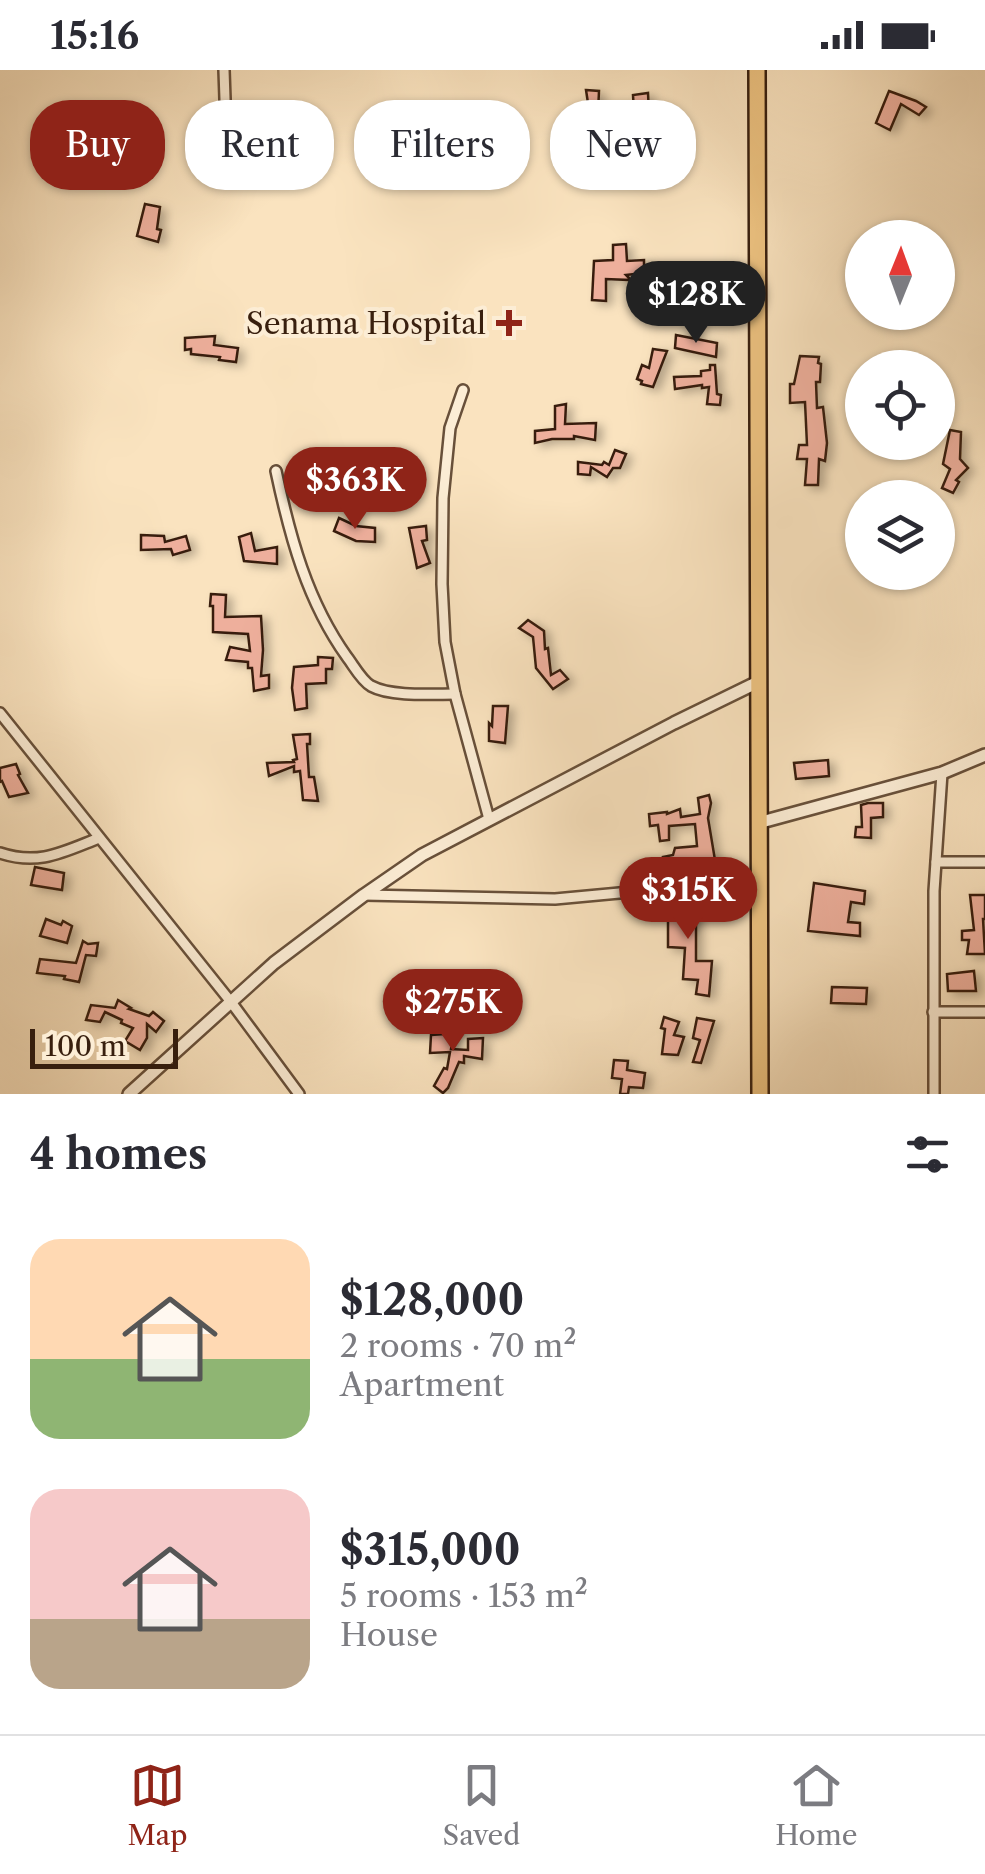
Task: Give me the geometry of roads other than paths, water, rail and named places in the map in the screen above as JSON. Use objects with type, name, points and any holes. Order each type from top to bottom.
[{"type":"main road","points":[[756,70],[760,1094]]},
{"type":"street","points":[[224,70],[225,100]]},
{"type":"street","points":[[463,390],[450,428],[443,498],[445,642],[489,819]]},
{"type":"street","points":[[276,471],[305,580],[334,640],[360,674],[369,685],[379,688],[455,694]]},
{"type":"street","points":[[128,1094],[274,963],[364,895],[441,844],[758,682]]},
{"type":"street","points":[[0,713],[299,1094]]},
{"type":"street","points":[[758,822],[942,773],[985,755]]},
{"type":"street","points":[[934,1094],[936,862],[942,773]]},
{"type":"street","points":[[0,854],[41,860],[99,838]]},
{"type":"street","points":[[936,862],[985,862]]},
{"type":"street","points":[[364,895],[555,899],[759,880]]},
{"type":"street","points":[[934,1012],[985,1012]]},
{"type":"place","name":"Senama Hospital","points":[[509,323]]}]
